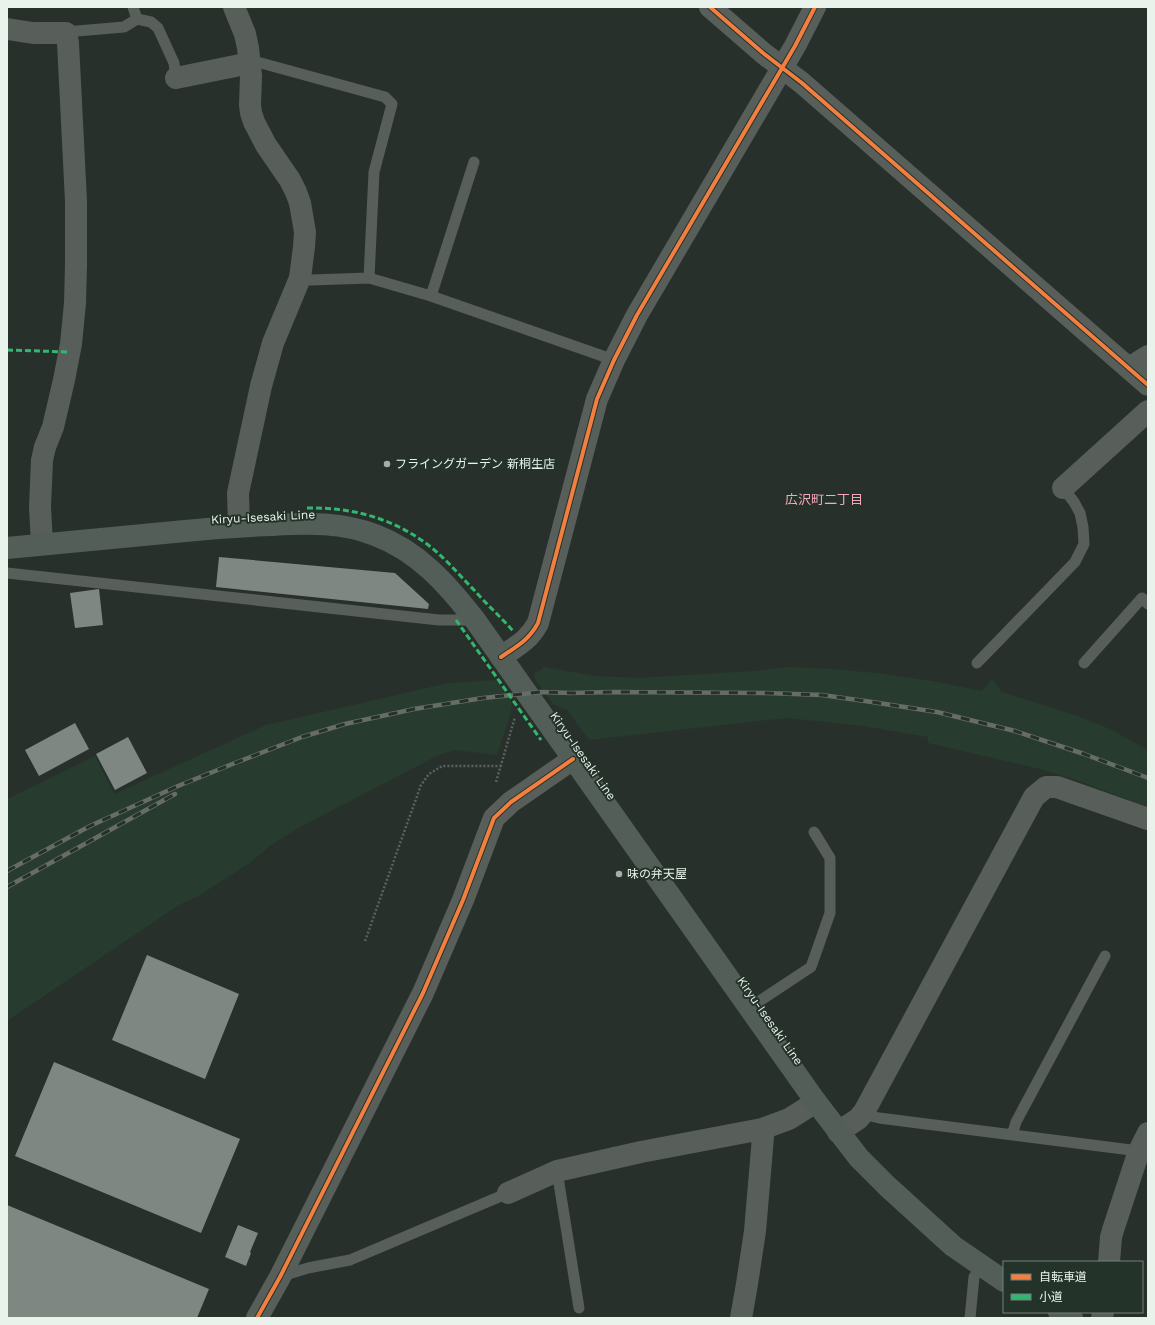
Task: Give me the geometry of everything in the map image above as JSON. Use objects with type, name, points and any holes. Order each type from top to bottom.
[{"type":"main road","name":"Kiryu-Isesaki Line","points":[[7,548],[239,526],[313,523],[347,527],[373,534],[388,540],[419,559],[435,572],[449,587],[475,620],[816,1102],[859,1158],[952,1246],[1003,1280]]},
{"type":"main road","points":[[1061,1313],[1072,1318]]},
{"type":"street","points":[[234,7],[245,34],[251,76],[250,105],[254,122],[266,145],[290,180],[300,203],[305,232],[300,278],[273,343],[261,386],[238,493],[239,526]]},
{"type":"street","points":[[710,7],[762,53],[802,83],[1148,385]]},
{"type":"street","points":[[501,657],[528,638],[538,623],[591,418],[597,399],[614,360],[637,315],[782,67],[815,7]]},
{"type":"street","points":[[7,29],[33,33],[66,33],[76,201],[75,304],[71,344],[64,380],[53,427],[45,447],[42,460],[40,507],[42,544]]},
{"type":"street","points":[[176,78],[250,63]]},
{"type":"street","points":[[1129,368],[1148,356]]},
{"type":"street","points":[[1063,488],[1148,411]]},
{"type":"street","points":[[257,1318],[280,1277],[423,993],[460,907],[494,818],[511,802],[572,759]]},
{"type":"street","points":[[838,1132],[858,1119],[864,1112],[1034,797],[1046,787],[1057,787],[1148,819]]},
{"type":"street","points":[[508,1193],[557,1171],[641,1152],[762,1129],[789,1119],[816,1102]]},
{"type":"street","points":[[741,1318],[755,1231],[763,1137],[762,1129]]},
{"type":"street","points":[[1108,1261],[1113,1230],[1143,1142]]},
{"type":"lane","points":[[133,7],[137,19]]},
{"type":"lane","points":[[66,33],[124,27],[137,19],[151,22],[158,28],[174,63],[176,78]]},
{"type":"lane","points":[[250,63],[262,63],[385,96],[392,104],[374,172],[369,278]]},
{"type":"lane","points":[[432,296],[474,162]]},
{"type":"lane","points":[[300,278],[311,280],[369,278],[432,296],[614,360]]},
{"type":"lane","points":[[977,663],[1075,562],[1084,544],[1080,513],[1074,502],[1063,488]]},
{"type":"lane","points":[[7,573],[439,620],[475,620]]},
{"type":"lane","points":[[1084,663],[1142,598],[1148,604]]},
{"type":"lane","points":[[749,1008],[811,967],[830,913],[830,858],[814,832]]},
{"type":"lane","points":[[1012,1135],[1016,1122],[1105,956]]},
{"type":"lane","points":[[864,1112],[879,1118],[1012,1135],[1143,1142]]},
{"type":"lane","points":[[557,1171],[579,1308]]},
{"type":"lane","points":[[280,1277],[308,1268],[350,1260],[508,1193]]},
{"type":"lane","points":[[970,1318],[974,1277],[982,1266]]},
{"type":"path","points":[[496,782],[515,716]]},
{"type":"path","points":[[365,941],[421,785],[429,774],[442,766],[501,766]]},
{"type":"shaded area","points":[[543,667],[596,676],[637,678],[753,671],[788,667],[832,669],[877,673],[932,681],[982,691],[992,679],[1002,692],[1078,716],[1110,729],[1148,750],[1148,807],[1076,780],[1040,769],[928,743],[928,737],[863,726],[787,718],[589,740],[567,710],[553,704],[536,681],[534,676],[535,672],[541,670]]},
{"type":"shaded area","points":[[497,680],[506,692],[512,704],[510,716],[497,755],[454,750],[437,756],[300,827],[271,845],[251,862],[197,897],[179,905],[7,1021],[7,799],[95,756],[114,794],[266,725],[448,683]]},
{"type":"building","points":[[219,557],[395,573],[429,604],[428,609],[216,587]]},
{"type":"building","points":[[99,589],[103,625],[75,628],[70,593]]},
{"type":"building","points":[[75,723],[89,749],[39,776],[25,750]]},
{"type":"building","points":[[128,737],[147,773],[115,790],[96,754]]},
{"type":"building","points":[[147,955],[239,994],[205,1079],[112,1040]]},
{"type":"building","points":[[54,1062],[240,1139],[201,1233],[15,1156]]},
{"type":"building","points":[[7,1205],[209,1289],[197,1318],[7,1318]]},
{"type":"building","points":[[238,1225],[258,1233],[246,1266],[225,1257]]},
{"type":"railway","points":[[7,871],[90,826],[178,786],[302,737],[345,724],[414,709],[483,698],[541,692],[766,693],[822,695],[872,702],[937,712],[1015,731],[1084,754],[1148,778]]},
{"type":"railway","points":[[7,887],[175,794]]},
{"type":"marked path","points":[[7,350],[69,352]]},
{"type":"marked path","points":[[307,508],[324,508],[357,513],[389,522],[404,529],[444,558],[513,631]]},
{"type":"marked path","points":[[456,620],[541,740]]},
{"type":"cycle path","points":[[710,7],[763,53],[802,83],[1148,385]]},
{"type":"cycle path","points":[[501,657],[527,638],[538,623],[597,399],[614,360],[637,315],[795,46],[815,7]]},
{"type":"cycle path","points":[[257,1318],[280,1277],[423,993],[463,900],[494,818],[511,802],[573,759]]},
{"type":"place","name":"フライングガーデン 新桐生店","points":[[387,464]]},
{"type":"place","name":"味の弁天屋","points":[[619,874]]},
{"type":"district","name":"広沢町二丁目","points":[[824,499]]}]
